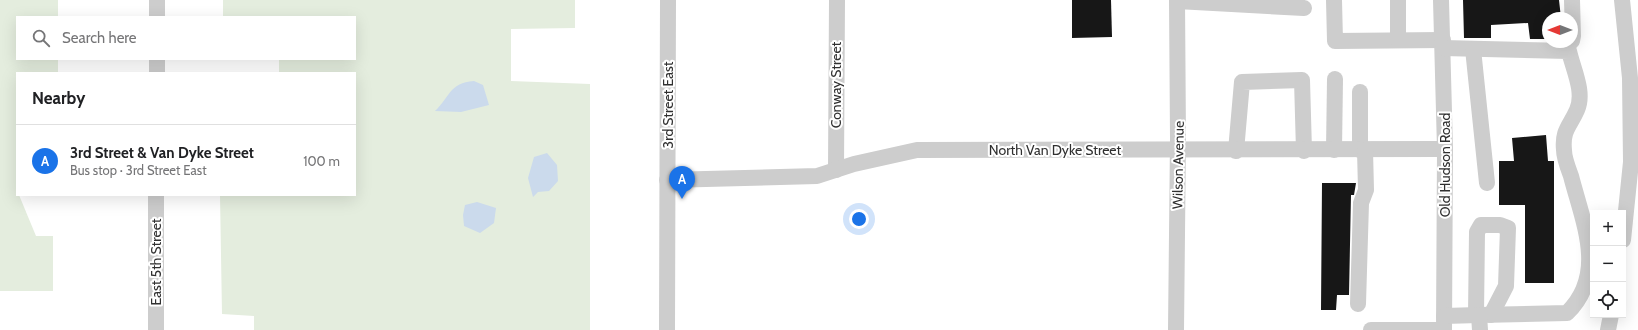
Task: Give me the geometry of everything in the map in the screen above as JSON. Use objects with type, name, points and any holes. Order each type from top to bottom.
[{"type":"street","points":[[157,0],[157,16]]},
{"type":"street","name":"3rd Street East","points":[[667,330],[668,0]]},
{"type":"street","name":"Conway Street","points":[[836,170],[837,0]]},
{"type":"street","points":[[1334,0],[1335,41],[1398,40],[1443,44],[1473,49],[1542,46]]},
{"type":"street","points":[[1398,0],[1398,40]]},
{"type":"street","name":"Old Hudson Road","points":[[1441,0],[1445,149],[1444,325]]},
{"type":"street","points":[[1572,0],[1573,12]]},
{"type":"street","points":[[1622,0],[1630,93],[1631,162],[1626,211]]},
{"type":"street","points":[[1177,1],[1304,8]]},
{"type":"street","name":"Wilson Avenue","points":[[1176,330],[1177,1]]},
{"type":"street","points":[[1371,330],[1444,325],[1482,319],[1567,314],[1577,303],[1584,289],[1589,269],[1590,246],[1564,150],[1565,131],[1578,109],[1579,87],[1572,48]]},
{"type":"street","points":[[1473,49],[1487,183]]},
{"type":"street","points":[[157,60],[157,72]]},
{"type":"street","points":[[1334,79],[1334,150]]},
{"type":"street","points":[[1236,151],[1242,82],[1302,80],[1304,151]]},
{"type":"street","points":[[1358,304],[1361,203],[1366,190],[1360,92]]},
{"type":"street","name":"North Van Dyke Street","points":[[667,180],[817,176],[854,164],[917,150],[1304,151],[1445,149]]},
{"type":"street","name":"East 5th Street","points":[[156,196],[156,330]]},
{"type":"street","points":[[1481,224],[1500,225],[1508,228],[1506,286],[1482,319],[1477,232],[1481,224]]},
{"type":"street","points":[[1608,330],[1610,318]]},
{"type":"green space","points":[[0,0],[58,0],[58,16],[16,16],[16,60],[58,60],[58,72],[16,72],[16,196],[19,196],[36,236],[53,236],[53,291],[0,291]]},
{"type":"green space","points":[[223,0],[575,0],[575,28],[511,29],[511,81],[590,84],[590,330],[254,330],[254,316],[222,314],[220,196],[356,196],[356,72],[279,72],[279,60],[356,60],[356,16],[223,16]]},
{"type":"water","points":[[474,81],[483,85],[489,105],[461,112],[435,111],[455,88],[466,82]]},
{"type":"water","points":[[547,153],[557,165],[558,181],[549,191],[538,192],[533,197],[528,178],[534,157]]},
{"type":"water","points":[[477,202],[496,208],[494,223],[480,233],[464,226],[463,215],[465,205]]},
{"type":"building","points":[[1072,0],[1111,0],[1112,37],[1072,38]]},
{"type":"building","points":[[1463,0],[1559,0],[1560,12],[1542,12],[1542,39],[1530,39],[1528,23],[1491,25],[1491,38],[1464,38]]},
{"type":"building","points":[[1546,135],[1548,161],[1554,161],[1554,283],[1525,283],[1525,205],[1499,205],[1499,161],[1514,161],[1512,138]]},
{"type":"building","points":[[1322,183],[1356,183],[1354,195],[1351,195],[1349,295],[1337,295],[1336,310],[1321,310]]},
{"type":"place","name":"3rd Street & Van Dyke Street","points":[[682,199]]}]
